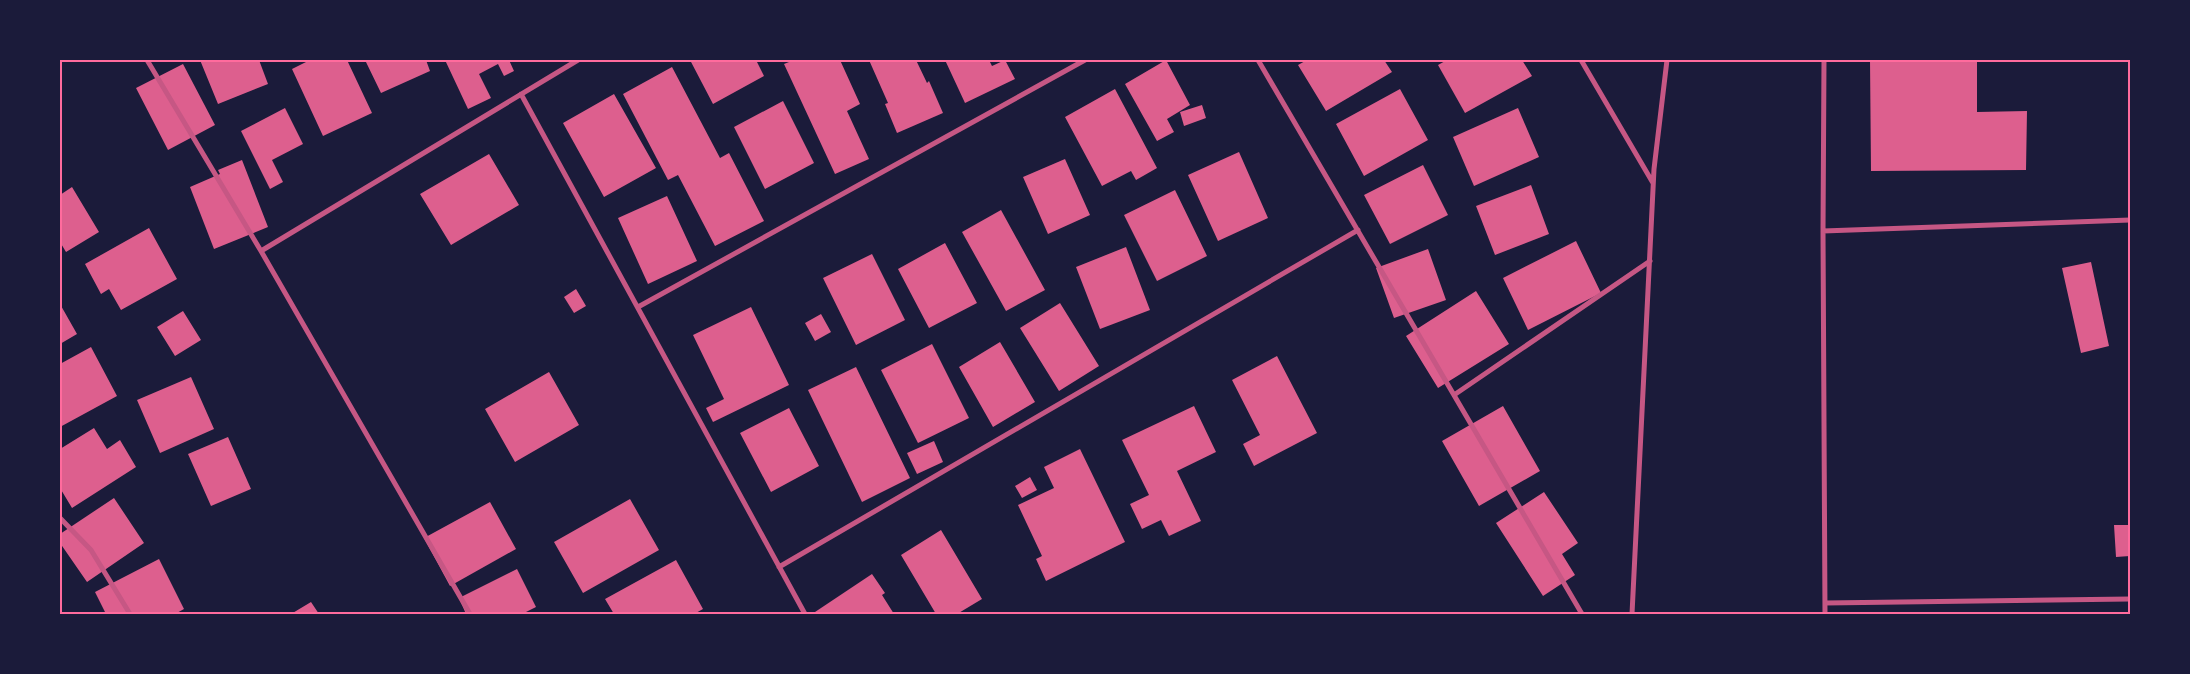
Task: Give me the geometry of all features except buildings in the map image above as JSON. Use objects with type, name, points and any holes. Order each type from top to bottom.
[{"type":"street","points":[[147,60],[470,614]]},
{"type":"street","points":[[260,251],[578,60]]},
{"type":"street","points":[[638,307],[1085,60]]},
{"type":"street","points":[[1258,60],[1582,614]]},
{"type":"street","points":[[1581,60],[1654,183]]},
{"type":"street","points":[[1632,614],[1654,183],[1667,60]]},
{"type":"street","points":[[1824,60],[1823,230],[1826,614]]},
{"type":"street","points":[[521,94],[805,614]]},
{"type":"street","points":[[1823,230],[2130,220]]},
{"type":"street","points":[[779,566],[1358,230]]},
{"type":"street","points":[[1454,395],[1650,261]]},
{"type":"street","points":[[60,518],[91,550],[130,614]]},
{"type":"street","points":[[1825,603],[2130,598]]}]
